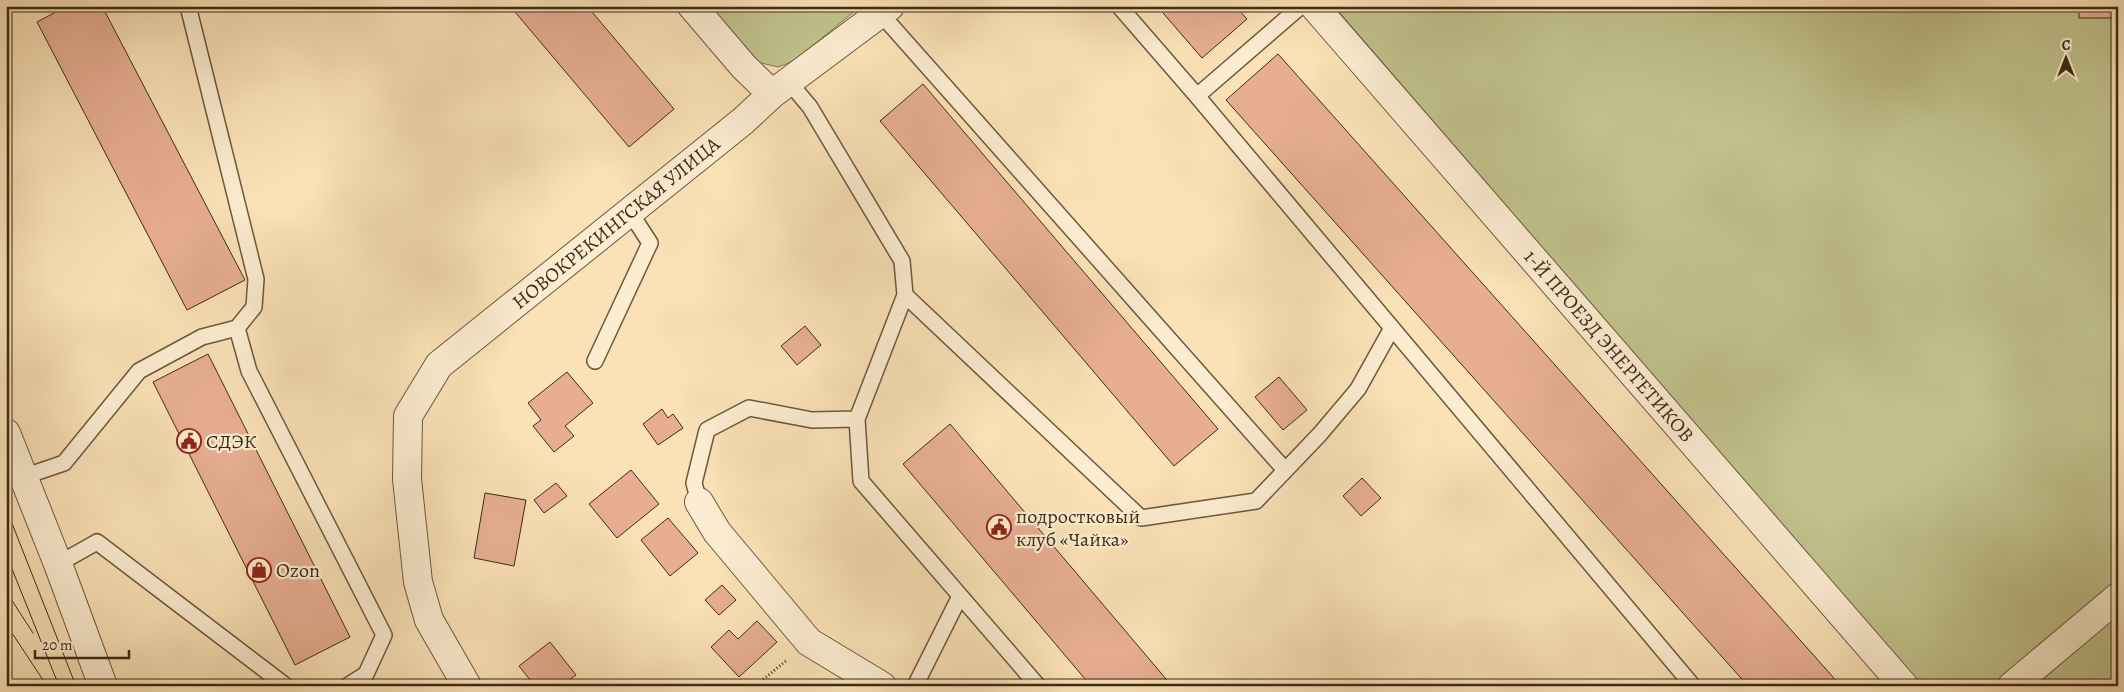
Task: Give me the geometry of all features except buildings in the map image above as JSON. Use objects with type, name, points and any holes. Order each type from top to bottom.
[{"type":"street","points":[[692,6],[744,67],[781,88]]},
{"type":"street","name":"1-Й ПРОЕЗД ЭНЕРГЕТИКОВ","points":[[1314,6],[1904,686]]},
{"type":"street","name":"НОВОКРЕКИНГСКАЯ УЛИЦА","points":[[467,686],[429,620],[418,582],[407,479],[408,416],[439,365],[743,121],[781,88],[886,10]]},
{"type":"street","points":[[6,433],[58,564],[103,686]]},
{"type":"street","points":[[700,502],[718,532],[809,642],[882,686]]},
{"type":"street","points":[[2012,686],[2118,597]]},
{"type":"lane","points":[[23,477],[64,463],[139,371],[202,336],[237,328],[254,307],[256,279],[188,6]]},
{"type":"lane","points":[[1118,6],[1197,96],[1693,686]]},
{"type":"lane","points":[[1197,96],[1301,6]]},
{"type":"lane","points":[[886,10],[1285,470]]},
{"type":"lane","points":[[781,88],[810,107],[902,261],[905,295],[857,419],[861,482],[1038,686]]},
{"type":"lane","points":[[595,361],[650,243],[630,212]]},
{"type":"lane","points":[[905,295],[1141,518],[1256,501],[1320,434],[1358,389],[1392,328]]},
{"type":"lane","points":[[237,328],[248,371],[384,635],[366,674],[347,686]]},
{"type":"lane","points":[[700,502],[694,482],[707,430],[749,408],[812,420],[857,419]]},
{"type":"lane","points":[[58,564],[97,542],[286,686]]},
{"type":"lane","points":[[915,686],[960,596]]},
{"type":"path","points":[[755,686],[809,642]]},
{"type":"green space","points":[[708,6],[861,6],[794,61],[778,67],[753,61]]},
{"type":"green space","points":[[1334,6],[2118,6],[2118,580],[1994,686],[1920,686]]},
{"type":"green space","points":[[2118,615],[2118,674],[2104,686],[2035,686]]},
{"type":"tram line","points":[[6,508],[76,686]]},
{"type":"tram line","points":[[6,554],[59,686]]},
{"type":"tram line","points":[[6,588],[33,633]]},
{"type":"tram line","points":[[6,624],[47,686]]},
{"type":"place","name":"СДЭК","points":[[189,441]]},
{"type":"place","name":"подростковый клуб «Чайка»","points":[[999,527]]},
{"type":"place","name":"Ozon","points":[[259,570]]}]
